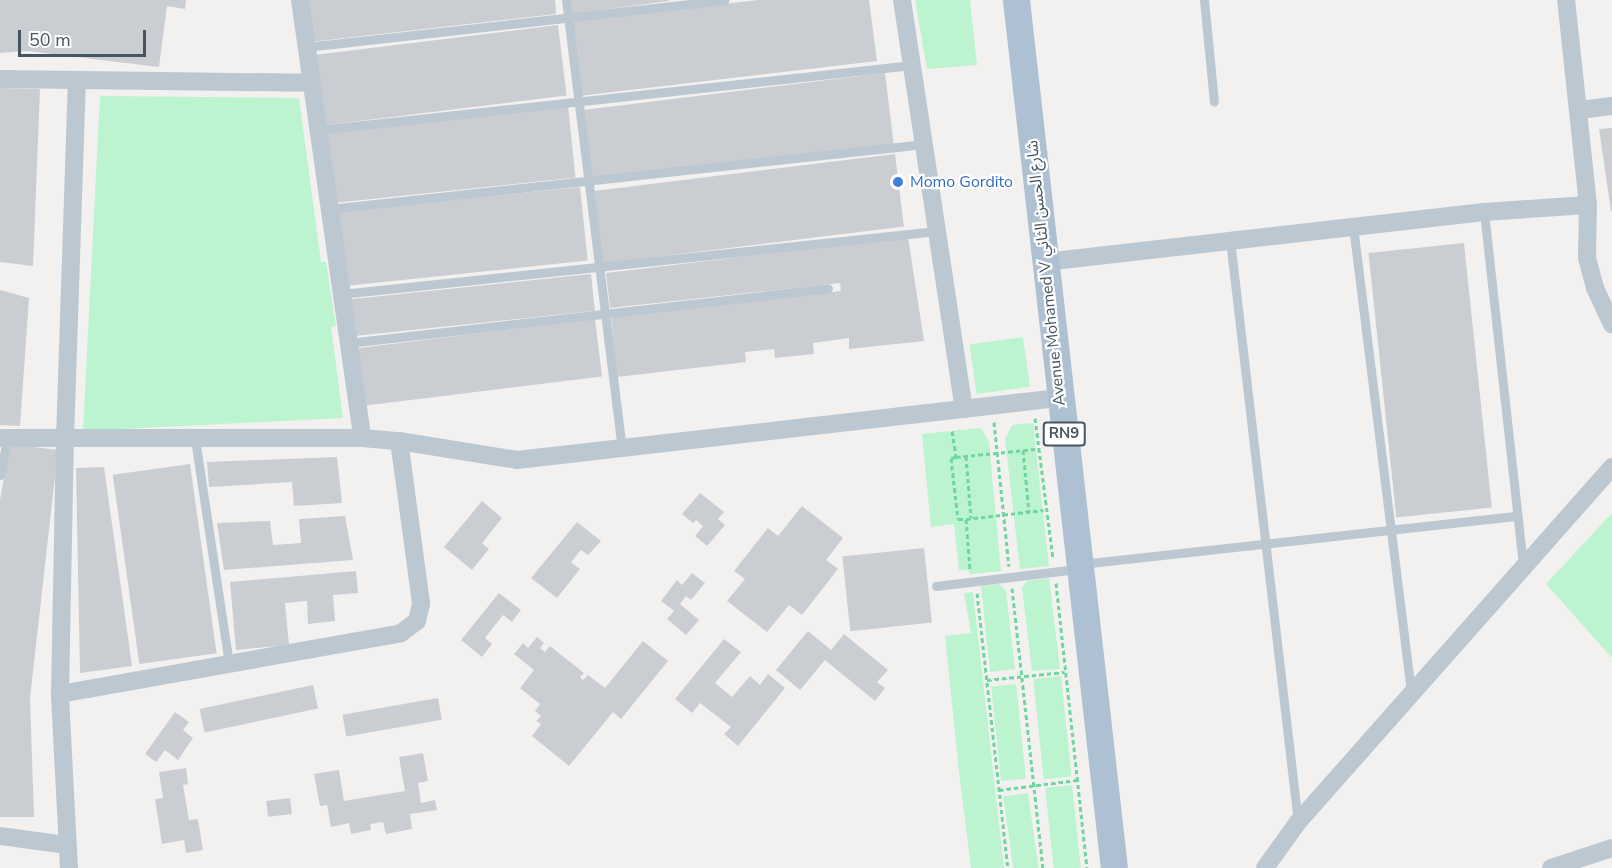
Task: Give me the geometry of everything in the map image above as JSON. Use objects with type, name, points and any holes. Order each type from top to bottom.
[{"type":"main road","name":"Avenue Mohamed V شارع الحسن الثاني","points":[[1016,0],[1059,398],[1071,568],[1114,868]]},
{"type":"street","points":[[300,0],[362,438]]},
{"type":"street","points":[[902,0],[964,409]]},
{"type":"street","points":[[1566,0],[1588,205],[1587,258],[1612,324]]},
{"type":"street","points":[[0,79],[310,83]]},
{"type":"street","points":[[69,868],[60,694],[64,439],[77,80]]},
{"type":"street","points":[[1579,110],[1612,106]]},
{"type":"street","points":[[1045,262],[1484,212],[1588,205]]},
{"type":"street","points":[[3,438],[362,438],[399,441],[517,460],[1059,398]]},
{"type":"street","points":[[60,694],[401,633],[417,621],[421,603],[399,441]]},
{"type":"street","points":[[1265,868],[1298,822],[1524,570],[1612,468]]},
{"type":"street","points":[[0,836],[67,845]]},
{"type":"street","points":[[1551,868],[1612,848]]},
{"type":"lane","points":[[566,0],[622,448]]},
{"type":"lane","points":[[306,47],[724,0]]},
{"type":"lane","points":[[1204,0],[1214,102]]},
{"type":"lane","points":[[317,130],[912,65]]},
{"type":"lane","points":[[328,209],[924,144]]},
{"type":"lane","points":[[1484,212],[1524,570]]},
{"type":"lane","points":[[1353,226],[1411,695]]},
{"type":"lane","points":[[341,294],[937,231]]},
{"type":"lane","points":[[1230,240],[1298,822]]},
{"type":"lane","points":[[348,343],[828,288]]},
{"type":"lane","points":[[0,475],[3,438]]},
{"type":"lane","points":[[195,439],[229,664]]},
{"type":"lane","points":[[936,586],[1265,544],[1517,516]]},
{"type":"path","points":[[1026,419],[1037,418],[1071,568],[1065,672],[1087,868]]},
{"type":"path","points":[[984,423],[1005,421]]},
{"type":"path","points":[[994,422],[1043,868]]},
{"type":"path","points":[[952,431],[956,457]]},
{"type":"path","points":[[1036,449],[951,458],[958,519],[1043,510]]},
{"type":"path","points":[[1023,450],[1029,512]]},
{"type":"path","points":[[966,456],[971,518]]},
{"type":"path","points":[[966,519],[971,574],[976,581],[1008,868]]},
{"type":"path","points":[[987,680],[1065,672]]},
{"type":"path","points":[[999,790],[1077,780]]},
{"type":"green space","points":[[915,0],[970,0],[977,65],[927,69]]},
{"type":"green space","points":[[100,96],[299,98],[321,262],[326,262],[336,326],[331,327],[343,418],[83,431]]},
{"type":"green space","points":[[1023,337],[1030,387],[976,394],[970,345]]},
{"type":"green space","points":[[1033,423],[1049,566],[1020,569],[1005,439],[1012,425]]},
{"type":"green space","points":[[981,428],[989,442],[1001,571],[971,574],[967,570],[959,570],[954,524],[931,527],[922,434]]},
{"type":"green space","points":[[1612,513],[1612,658],[1546,584]]},
{"type":"green space","points":[[1049,578],[1060,669],[1032,671],[1022,588],[1027,581]]},
{"type":"green space","points":[[999,584],[1006,591],[1015,669],[990,672],[981,586]]},
{"type":"green space","points":[[973,592],[1004,868],[971,868],[959,772],[945,636],[971,633],[964,593]]},
{"type":"green space","points":[[1061,676],[1072,776],[1044,779],[1033,679]]},
{"type":"green space","points":[[1016,684],[1026,778],[1001,781],[991,687]]},
{"type":"green space","points":[[1072,785],[1081,868],[1054,868],[1045,788]]},
{"type":"green space","points":[[1028,793],[1039,868],[1013,868],[1003,796]]},
{"type":"building","points":[[0,0],[186,0],[185,9],[167,6],[159,67],[28,51],[0,53]]},
{"type":"building","points":[[305,0],[555,0],[556,14],[310,42]]},
{"type":"building","points":[[569,0],[669,0],[669,1],[571,14]]},
{"type":"building","points":[[758,0],[869,0],[877,61],[579,96],[570,22]]},
{"type":"building","points":[[558,25],[567,95],[321,126],[312,55]]},
{"type":"building","points":[[885,73],[894,144],[592,182],[583,110]]},
{"type":"building","points":[[0,88],[40,89],[33,266],[0,262]]},
{"type":"building","points":[[568,106],[576,178],[329,204],[321,132]]},
{"type":"building","points":[[1612,128],[1612,211],[1611,211],[1599,129]]},
{"type":"building","points":[[895,154],[904,226],[601,264],[592,191]]},
{"type":"building","points":[[580,187],[588,261],[343,286],[335,213]]},
{"type":"building","points":[[908,237],[924,341],[849,349],[849,338],[813,343],[814,354],[775,358],[774,349],[745,352],[746,362],[617,377],[611,317],[841,291],[840,283],[610,308],[606,273]]},
{"type":"building","points":[[1464,243],[1492,508],[1396,518],[1369,253]]},
{"type":"building","points":[[591,274],[595,311],[352,336],[348,300]]},
{"type":"building","points":[[0,290],[29,298],[20,426],[0,425]]},
{"type":"building","points":[[595,319],[602,377],[360,406],[353,349]]},
{"type":"building","points":[[10,444],[58,450],[30,698],[34,817],[0,817],[0,500]]},
{"type":"building","points":[[337,457],[342,503],[294,506],[292,482],[209,487],[207,462]]},
{"type":"building","points":[[190,464],[217,653],[139,664],[113,475]]},
{"type":"building","points":[[104,467],[132,666],[80,673],[76,468]]},
{"type":"building","points":[[700,493],[724,512],[718,519],[725,525],[707,546],[695,536],[703,526],[696,520],[693,523],[682,514]]},
{"type":"building","points":[[482,501],[502,518],[482,543],[489,549],[472,570],[444,547]]},
{"type":"building","points":[[802,506],[843,538],[826,560],[838,569],[802,615],[789,605],[767,632],[727,601],[745,579],[734,571],[768,528],[778,536]]},
{"type":"building","points":[[345,516],[353,560],[224,570],[217,523],[270,521],[273,545],[301,543],[299,519]]},
{"type":"building","points":[[577,522],[601,541],[588,555],[581,550],[571,562],[580,569],[557,598],[531,578]]},
{"type":"building","points":[[924,548],[932,623],[850,631],[842,557]]},
{"type":"building","points":[[356,571],[358,593],[333,595],[335,621],[308,624],[307,601],[285,603],[289,645],[236,650],[230,582]]},
{"type":"building","points":[[692,573],[705,583],[691,600],[686,596],[680,604],[699,620],[686,635],[667,619],[674,611],[661,601],[677,580],[682,585]]},
{"type":"building","points":[[499,593],[521,610],[512,622],[503,615],[485,638],[492,644],[482,657],[461,640]]},
{"type":"building","points":[[808,631],[831,650],[844,634],[888,670],[877,682],[885,688],[875,701],[825,660],[800,690],[776,670]]},
{"type":"building","points":[[537,637],[544,643],[540,648],[545,652],[550,646],[584,673],[580,677],[583,680],[588,675],[605,688],[643,641],[668,661],[621,719],[613,712],[569,766],[532,736],[541,724],[536,721],[541,716],[535,711],[540,704],[520,688],[534,670],[514,654],[523,643],[528,648]]},
{"type":"building","points":[[724,639],[741,652],[715,683],[732,697],[750,676],[760,685],[768,674],[785,688],[738,746],[724,734],[731,727],[700,703],[692,713],[675,699]]},
{"type":"building","points":[[313,685],[318,708],[205,733],[200,709]]},
{"type":"building","points":[[438,698],[442,720],[346,737],[342,715]]},
{"type":"building","points":[[175,712],[189,722],[183,730],[193,738],[178,760],[165,750],[156,762],[145,754]]},
{"type":"building","points":[[423,753],[428,781],[418,783],[421,803],[435,800],[437,810],[410,814],[412,829],[386,834],[383,822],[370,824],[371,830],[351,834],[349,823],[331,827],[327,805],[320,806],[314,774],[339,770],[344,801],[405,791],[399,757]]},
{"type":"building","points":[[186,768],[188,784],[183,785],[189,820],[198,819],[203,850],[186,853],[184,840],[162,844],[155,799],[163,798],[159,772]]},
{"type":"building","points":[[290,798],[292,814],[268,817],[266,801]]},
{"type":"place","name":"Momo Gordito","points":[[898,182]]}]
